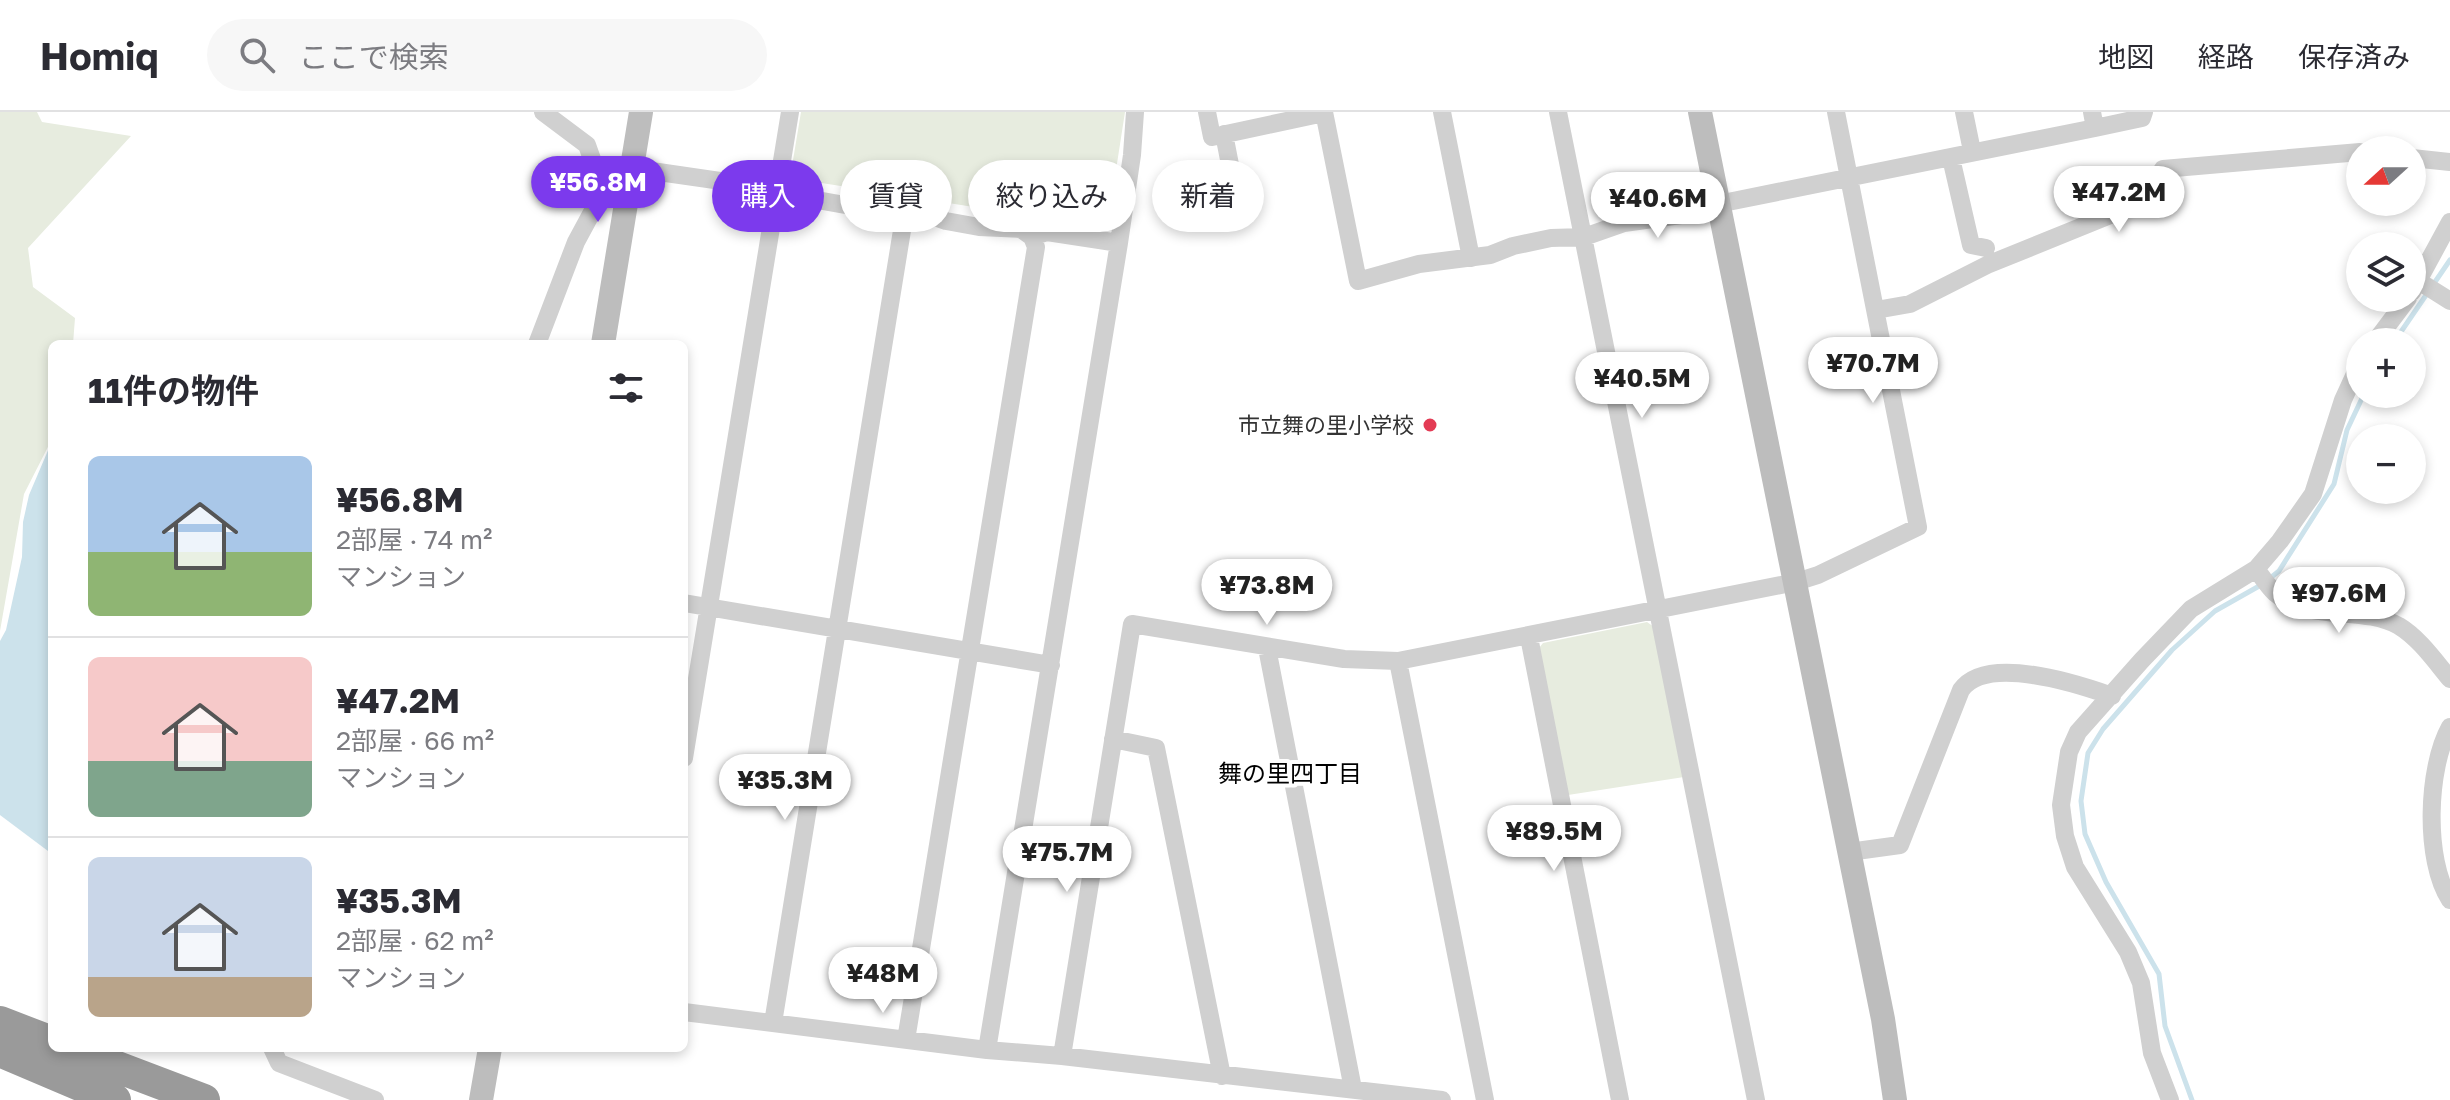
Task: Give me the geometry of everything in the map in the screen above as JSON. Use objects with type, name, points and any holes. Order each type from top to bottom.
[{"type":"highway","points":[[0,1022],[48,1040]]},
{"type":"highway","points":[[0,1051],[115,1100]]},
{"type":"highway","points":[[78,1052],[204,1100]]},
{"type":"street","points":[[539,340],[576,242],[597,203],[599,179],[587,145],[543,112]]},
{"type":"street","points":[[604,340],[641,112]]},
{"type":"street","points":[[781,160],[790,112]]},
{"type":"street","points":[[987,1050],[1119,243],[1135,112]]},
{"type":"street","points":[[1207,112],[1212,137],[1324,112],[1358,281],[1419,264],[1471,258],[1551,238],[1584,237],[1624,223],[1688,214],[1718,204],[1951,158],[2094,120],[2142,118],[2144,112]]},
{"type":"street","points":[[1442,112],[1471,258]]},
{"type":"street","points":[[1558,112],[1756,1100]]},
{"type":"street","points":[[1700,112],[1883,1019],[1895,1100]]},
{"type":"street","points":[[1062,1056],[1132,624],[1344,659],[1398,661],[1796,582],[1818,575],[1918,527],[1836,112]]},
{"type":"street","points":[[1964,112],[1972,151]]},
{"type":"street","points":[[1224,134],[1229,160]]},
{"type":"street","points":[[1876,310],[1910,304],[1987,265],[2140,203],[2163,169],[2346,153]]},
{"type":"street","points":[[1951,158],[1971,245],[1986,248]]},
{"type":"street","points":[[2426,159],[2450,162]]},
{"type":"street","points":[[631,168],[712,180]]},
{"type":"street","points":[[906,1040],[1036,247],[1032,237],[1021,229],[952,222]]},
{"type":"street","points":[[2426,268],[2450,222]]},
{"type":"street","points":[[688,733],[769,232]]},
{"type":"street","points":[[773,1023],[902,232]]},
{"type":"street","points":[[1032,237],[1047,232],[1119,243]]},
{"type":"street","points":[[2426,291],[2450,301]]},
{"type":"street","points":[[2170,1100],[2152,1053],[2141,983],[2128,952],[2075,867],[2065,836],[2061,805],[2069,752],[2078,732],[2191,609],[2256,569],[2280,541],[2313,494],[2346,393]]},
{"type":"street","points":[[2256,569],[2276,594],[2295,604],[2324,612],[2377,618],[2399,627],[2427,651],[2450,679]]},
{"type":"street","points":[[688,604],[1051,665]]},
{"type":"street","points":[[1529,637],[1620,1100]]},
{"type":"street","points":[[1267,648],[1353,1089]]},
{"type":"street","points":[[1398,661],[1485,1100]]},
{"type":"street","points":[[1849,852],[1900,845],[1961,690],[1968,681],[1980,676],[2006,674],[2042,677],[2112,696]]},
{"type":"street","points":[[2450,727],[2435,769],[2432,795],[2437,867],[2442,888],[2450,900]]},
{"type":"street","points":[[1113,739],[1156,748],[1222,1076]]},
{"type":"street","points":[[688,1012],[987,1050],[1442,1100]]},
{"type":"street","points":[[274,1052],[279,1063],[375,1100]]},
{"type":"street","points":[[481,1100],[489,1052]]},
{"type":"shaded area","points":[[0,112],[37,112],[42,122],[131,136],[28,248],[33,287],[75,318],[73,340],[48,340],[48,447],[24,494],[0,631]]},
{"type":"shaded area","points":[[801,112],[1125,112],[1118,160],[968,160],[968,206],[952,204],[952,160],[840,160],[840,186],[824,183],[824,160],[793,160]]},
{"type":"shaded area","points":[[1647,622],[1654,627],[1684,777],[1568,795],[1539,648],[1543,643]]},
{"type":"water","points":[[48,450],[48,851],[0,815],[0,641],[6,630],[22,557],[23,522],[29,495]]},
{"type":"waterway","points":[[2404,328],[2450,260]]},
{"type":"waterway","points":[[2269,579],[2279,571],[2334,484],[2347,430],[2357,408]]},
{"type":"waterway","points":[[2192,1100],[2165,1026],[2159,974],[2106,882],[2085,834],[2081,801],[2088,753],[2103,729],[2172,650],[2215,611],[2261,585]]},
{"type":"place","name":"市立舞の里小学校","points":[[1430,425]]},
{"type":"district","name":"舞の里四丁目","points":[[1290,774]]}]
